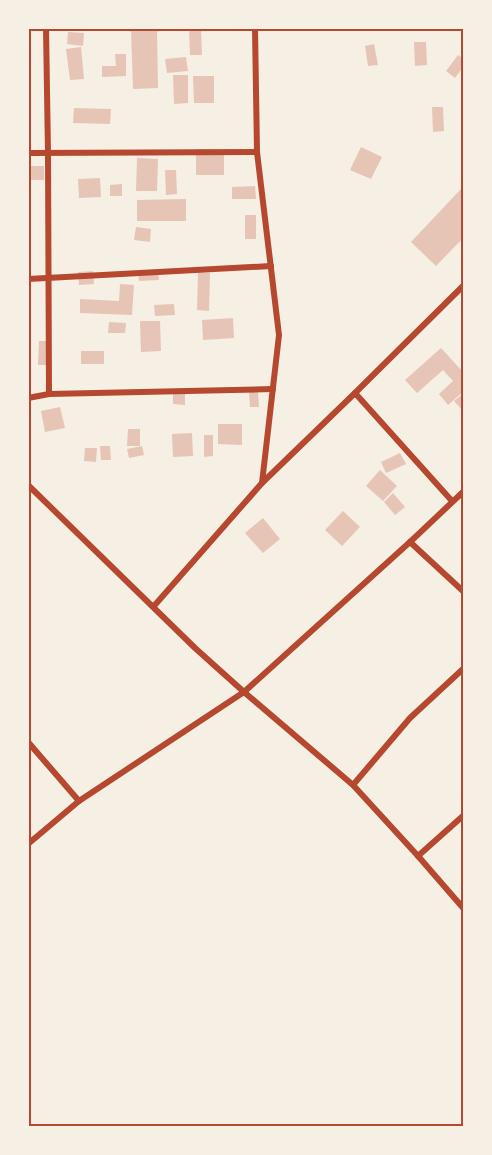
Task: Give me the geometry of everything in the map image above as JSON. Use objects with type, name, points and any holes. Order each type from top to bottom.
[{"type":"street","points":[[46,28],[49,394]]},
{"type":"street","points":[[255,28],[257,152],[279,335],[262,483]]},
{"type":"street","points":[[28,153],[257,152]]},
{"type":"street","points":[[28,279],[271,266]]},
{"type":"street","points":[[154,606],[262,483],[464,285]]},
{"type":"street","points":[[28,398],[49,394],[273,389]]},
{"type":"street","points":[[355,393],[452,501]]},
{"type":"street","points":[[28,485],[195,648],[353,785],[464,909]]},
{"type":"street","points":[[28,844],[79,801],[244,692],[464,491]]},
{"type":"street","points":[[410,542],[464,592]]},
{"type":"street","points":[[353,785],[410,718],[464,668]]},
{"type":"street","points":[[28,742],[79,801]]},
{"type":"street","points":[[418,855],[464,815]]},
{"type":"building","points":[[157,29],[158,88],[133,89],[131,30]]},
{"type":"building","points":[[189,29],[201,29],[202,55],[190,55]]},
{"type":"building","points":[[68,32],[84,33],[83,46],[67,44]]},
{"type":"building","points":[[414,42],[426,42],[427,65],[415,66]]},
{"type":"building","points":[[374,44],[378,65],[368,66],[365,46]]},
{"type":"building","points":[[81,47],[84,79],[70,80],[66,49]]},
{"type":"building","points":[[115,54],[126,54],[126,76],[102,77],[102,66],[116,66]]},
{"type":"building","points":[[458,55],[464,59],[464,66],[455,78],[446,71]]},
{"type":"building","points":[[186,57],[188,71],[167,73],[165,59]]},
{"type":"building","points":[[173,75],[188,75],[188,103],[174,104]]},
{"type":"building","points":[[193,76],[214,76],[214,103],[194,103]]},
{"type":"building","points":[[432,107],[443,107],[444,131],[433,132]]},
{"type":"building","points":[[74,108],[111,109],[110,124],[73,123]]},
{"type":"building","points":[[361,147],[382,157],[371,179],[350,170]]},
{"type":"building","points":[[196,149],[224,150],[224,175],[196,175]]},
{"type":"building","points":[[137,158],[158,159],[157,191],[136,191]]},
{"type":"building","points":[[28,166],[44,166],[44,180],[28,180]]},
{"type":"building","points":[[165,170],[176,170],[177,194],[166,195]]},
{"type":"building","points":[[100,178],[101,197],[79,198],[78,179]]},
{"type":"building","points":[[122,184],[122,196],[110,196],[110,185]]},
{"type":"building","points":[[255,186],[256,199],[232,199],[232,187]]},
{"type":"building","points":[[461,189],[464,192],[464,237],[436,266],[411,242]]},
{"type":"building","points":[[186,199],[186,221],[137,221],[137,200]]},
{"type":"building","points":[[245,215],[256,215],[256,239],[245,239]]},
{"type":"building","points":[[136,227],[151,229],[150,242],[134,240]]},
{"type":"building","points":[[93,271],[94,284],[79,285],[78,272]]},
{"type":"building","points":[[158,271],[159,280],[139,281],[138,272]]},
{"type":"building","points":[[198,272],[210,273],[209,311],[197,310]]},
{"type":"building","points":[[120,284],[134,285],[132,315],[80,313],[80,299],[119,301]]},
{"type":"building","points":[[174,304],[175,315],[155,316],[154,305]]},
{"type":"building","points":[[233,318],[234,338],[203,340],[202,320]]},
{"type":"building","points":[[140,321],[160,321],[161,351],[141,352]]},
{"type":"building","points":[[109,322],[126,323],[125,333],[108,333]]},
{"type":"building","points":[[39,341],[49,341],[48,365],[38,365]]},
{"type":"building","points":[[441,348],[464,373],[464,391],[448,405],[439,394],[453,381],[443,370],[417,393],[405,380]]},
{"type":"building","points":[[81,351],[104,351],[104,364],[81,364]]},
{"type":"building","points":[[173,391],[185,391],[185,405],[173,404]]},
{"type":"building","points":[[249,392],[258,392],[259,407],[250,407]]},
{"type":"building","points":[[464,393],[464,412],[454,401]]},
{"type":"building","points":[[60,407],[65,428],[45,432],[41,411]]},
{"type":"building","points":[[218,424],[242,424],[242,445],[218,444]]},
{"type":"building","points":[[128,429],[140,429],[140,446],[127,446]]},
{"type":"building","points":[[192,433],[193,456],[173,457],[172,434]]},
{"type":"building","points":[[204,435],[213,435],[213,456],[204,457]]},
{"type":"building","points":[[100,446],[110,446],[111,460],[101,460]]},
{"type":"building","points":[[142,446],[144,455],[129,458],[127,449]]},
{"type":"building","points":[[85,448],[97,448],[96,462],[84,461]]},
{"type":"building","points":[[400,453],[406,464],[386,473],[381,462]]},
{"type":"building","points":[[380,470],[397,486],[383,501],[366,486]]},
{"type":"building","points":[[393,493],[405,507],[395,515],[384,502]]},
{"type":"building","points":[[343,511],[360,527],[342,546],[325,530]]},
{"type":"building","points":[[263,518],[280,539],[263,553],[245,533]]}]
